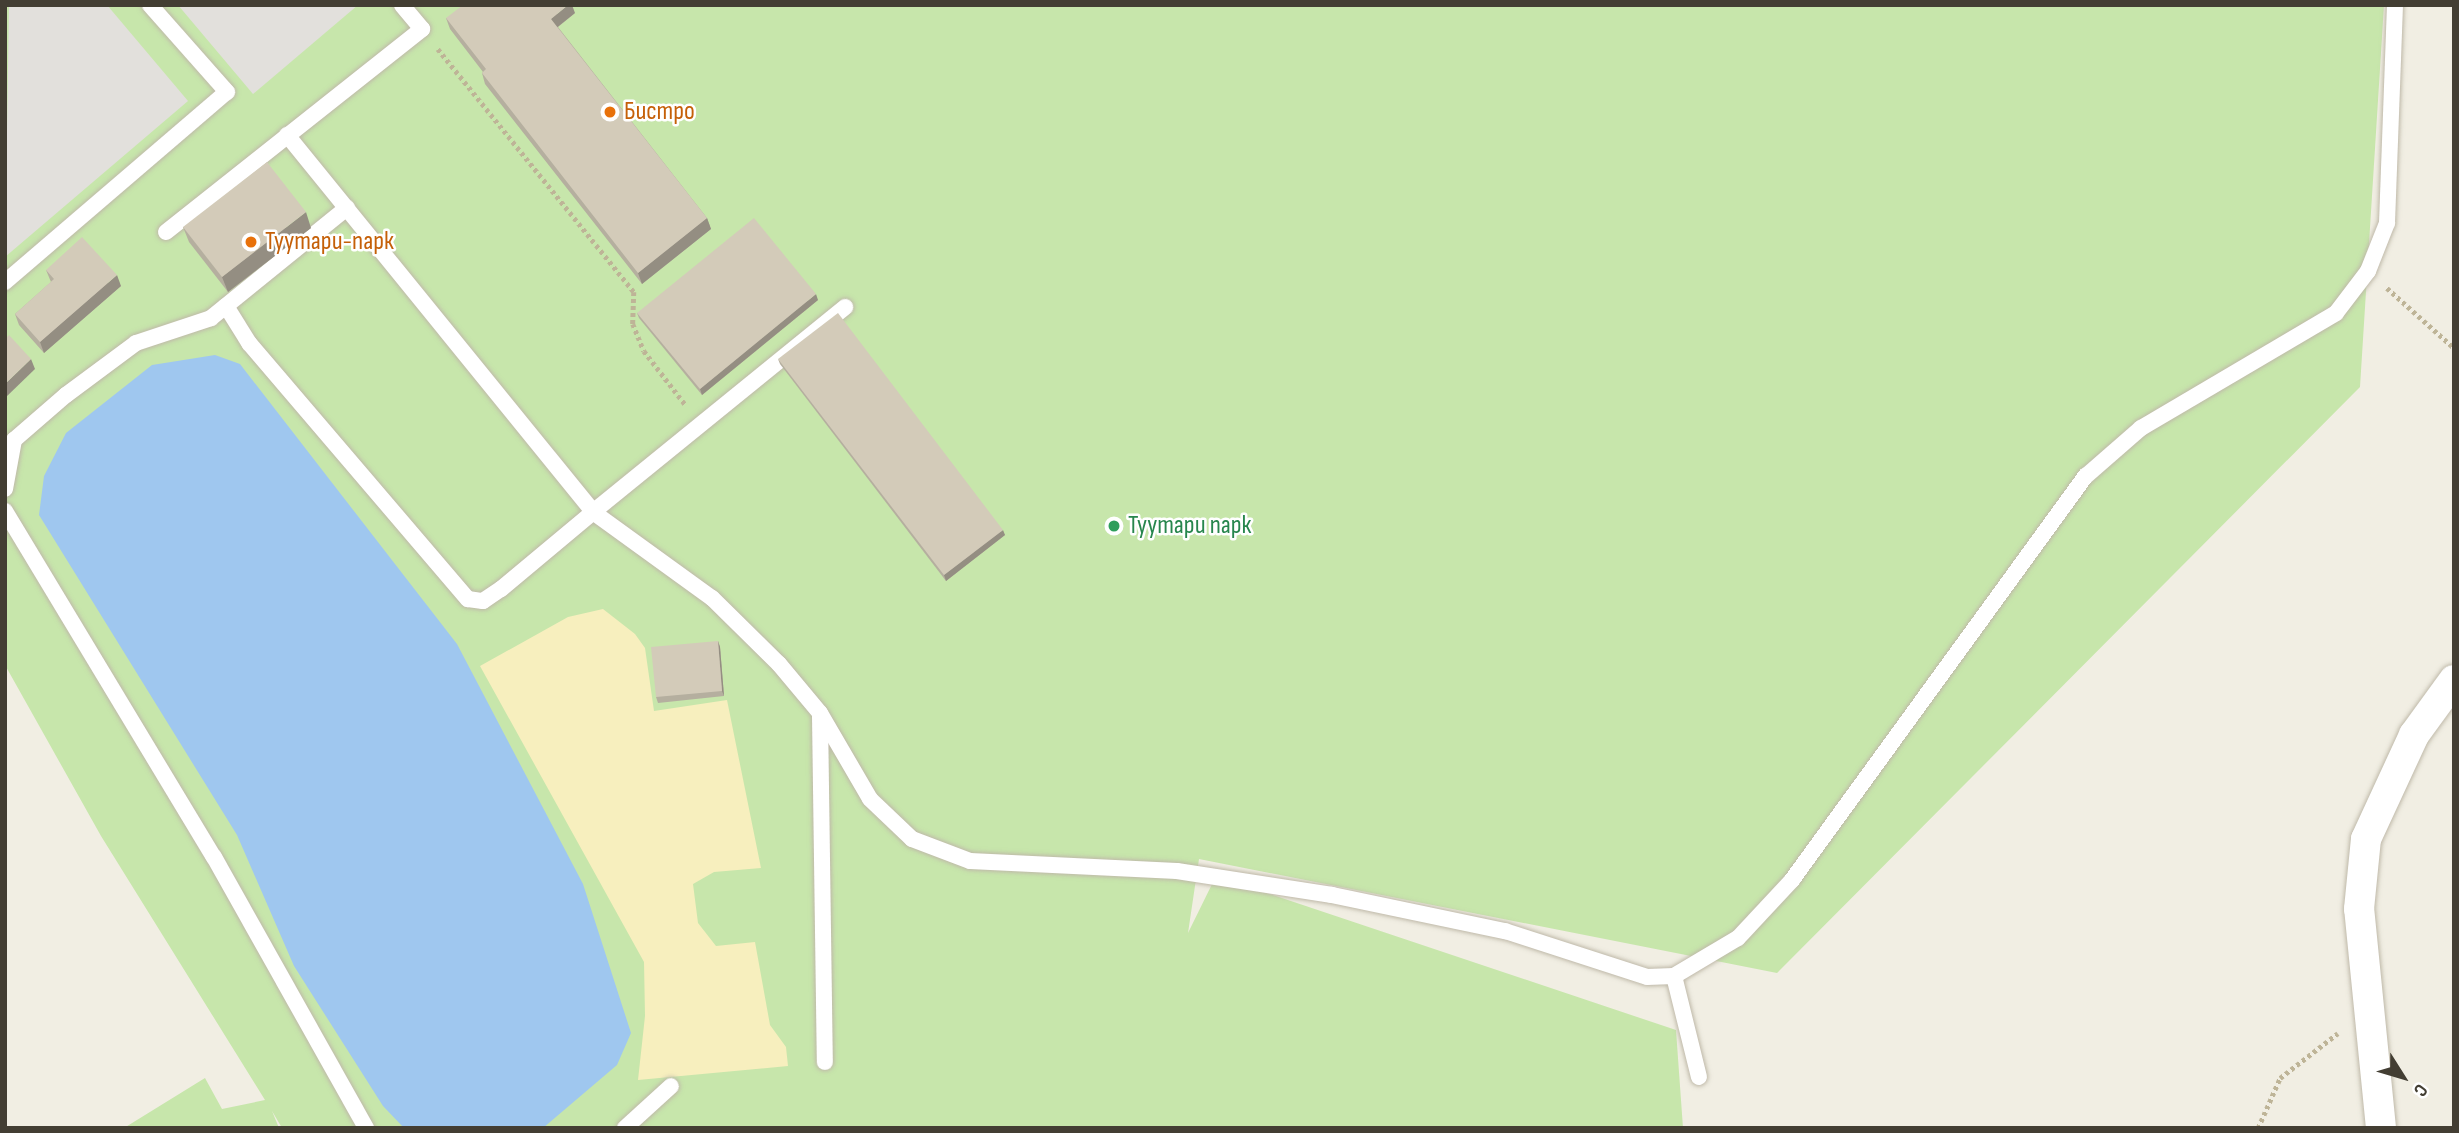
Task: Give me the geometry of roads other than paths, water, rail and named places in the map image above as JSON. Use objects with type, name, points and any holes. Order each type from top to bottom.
[{"type":"street","points":[[2381,1128],[2372,1007],[2359,909],[2366,839],[2414,735],[2454,680]]},
{"type":"lane","points":[[5,282],[227,92],[150,5]]},
{"type":"lane","points":[[166,232],[422,29],[402,5]]},
{"type":"lane","points":[[288,135],[593,512],[712,598],[779,664],[820,713],[870,799],[912,839],[970,861],[1177,871],[1332,895],[1504,932],[1647,976],[1674,976],[1738,938],[1792,880],[2086,476],[2141,428],[2336,313],[2368,271],[2387,223],[2395,5]]},
{"type":"lane","points":[[5,489],[14,440],[66,395],[136,343],[211,318],[346,208]]},
{"type":"lane","points":[[226,306],[249,343],[468,599],[483,601],[845,307]]},
{"type":"lane","points":[[5,511],[214,857],[366,1128]]},
{"type":"lane","points":[[820,713],[825,1062]]},
{"type":"lane","points":[[1674,976],[1699,1077]]},
{"type":"lane","points":[[625,1128],[671,1086]]},
{"type":"water","points":[[215,355],[240,364],[457,644],[583,884],[631,1033],[617,1065],[543,1128],[404,1128],[383,1106],[294,966],[237,835],[39,515],[44,476],[66,433],[152,365]]},
{"type":"place","name":"Бистро","points":[[610,112]]},
{"type":"place","name":"Туутари-парк","points":[[251,242]]},
{"type":"place","name":"Туутари парк","points":[[1114,526]]}]
